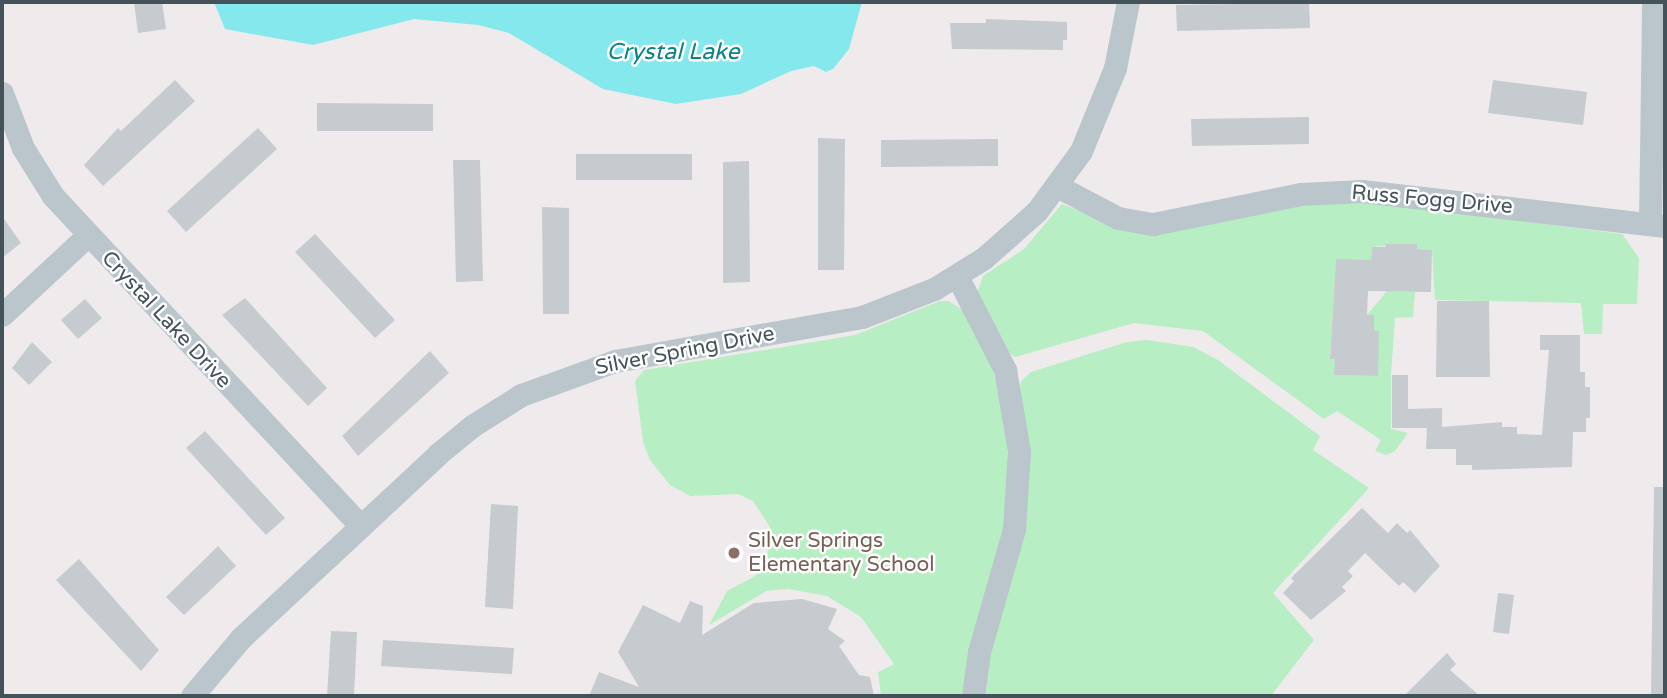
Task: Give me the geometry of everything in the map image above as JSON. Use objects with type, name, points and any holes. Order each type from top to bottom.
[{"type":"street","name":"Silver Spring Drive","points":[[192,696],[241,638],[361,526],[472,426],[521,395],[572,373],[615,361],[862,317],[912,300],[957,276],[1010,237],[1057,186],[1102,107],[1123,38],[1128,2]]},
{"type":"street","points":[[1653,2],[1658,225]]},
{"type":"street","name":"Crystal Lake Drive","points":[[2,93],[37,173],[87,236],[361,526]]},
{"type":"street","name":"Russ Fogg Drive","points":[[1057,186],[1118,218],[1153,224],[1301,194],[1362,191],[1658,225]]},
{"type":"street","points":[[2,315],[87,236]]},
{"type":"street","points":[[957,276],[1005,370],[1019,451],[1014,528],[979,652],[973,696]]},
{"type":"green space","points":[[1355,200],[1622,234],[1639,258],[1637,304],[1603,304],[1602,334],[1584,334],[1581,303],[1435,300],[1432,250],[1417,249],[1417,244],[1372,247],[1371,260],[1336,260],[1330,359],[1335,359],[1335,375],[1373,376],[1379,331],[1374,331],[1374,315],[1367,315],[1387,291],[1415,292],[1413,317],[1395,318],[1391,375],[1391,429],[1408,433],[1395,451],[1386,455],[1375,451],[1381,440],[1337,411],[1324,419],[1203,331],[1134,323],[1015,357],[1010,354],[977,293],[983,276],[1024,249],[1062,204],[1112,224]]},
{"type":"green space","points":[[940,301],[949,301],[963,310],[991,363],[1007,428],[1009,502],[963,696],[881,696],[878,672],[894,664],[861,617],[827,596],[788,589],[766,591],[709,625],[727,591],[755,576],[767,560],[770,527],[753,501],[738,494],[690,496],[670,485],[650,460],[643,442],[635,381],[644,370],[855,335]]},
{"type":"green space","points":[[1147,340],[1193,347],[1218,360],[1320,436],[1313,450],[1369,488],[1273,593],[1314,640],[1273,693],[1276,696],[982,696],[1021,381],[1031,372],[1127,342]]},
{"type":"water","name":"Crystal Lake","points":[[214,2],[862,2],[849,49],[833,69],[826,72],[814,66],[791,71],[741,94],[676,104],[603,89],[509,33],[478,25],[414,19],[313,45],[225,29]]},
{"type":"building","points":[[134,2],[162,2],[166,29],[138,33]]},
{"type":"building","points":[[1309,3],[1310,28],[1177,31],[1176,5]]},
{"type":"building","points":[[986,19],[1067,22],[1067,40],[1063,40],[1063,50],[952,49],[950,23],[986,23]]},
{"type":"building","points":[[175,80],[195,101],[103,186],[84,165],[118,128],[121,131]]},
{"type":"building","points":[[1493,80],[1587,92],[1583,125],[1488,113]]},
{"type":"building","points":[[317,103],[433,104],[433,131],[317,131]]},
{"type":"building","points":[[1309,117],[1309,144],[1192,146],[1191,119]]},
{"type":"building","points":[[258,128],[277,149],[186,232],[167,211]]},
{"type":"building","points":[[818,138],[845,139],[844,270],[818,270]]},
{"type":"building","points":[[998,139],[998,166],[881,167],[881,140]]},
{"type":"building","points":[[576,154],[692,154],[692,180],[576,180]]},
{"type":"building","points":[[453,160],[480,160],[483,281],[456,282]]},
{"type":"building","points":[[749,161],[750,282],[723,283],[723,162]]},
{"type":"building","points":[[542,207],[569,208],[569,314],[543,314]]},
{"type":"building","points":[[2,216],[21,243],[2,258]]},
{"type":"building","points":[[315,234],[395,320],[375,338],[295,252]]},
{"type":"building","points":[[1386,244],[1417,244],[1417,249],[1432,250],[1431,292],[1368,291],[1367,315],[1374,315],[1374,331],[1379,331],[1378,376],[1334,375],[1335,359],[1330,359],[1336,259],[1371,260],[1372,247],[1386,247]]},
{"type":"building","points":[[245,298],[327,388],[308,406],[222,315]]},
{"type":"building","points":[[85,299],[102,318],[78,339],[61,320]]},
{"type":"building","points":[[1437,301],[1489,301],[1490,377],[1436,377]]},
{"type":"building","points":[[1540,335],[1580,335],[1580,372],[1585,372],[1585,387],[1590,387],[1590,418],[1586,418],[1586,432],[1573,432],[1572,467],[1472,470],[1472,465],[1456,465],[1456,449],[1426,449],[1427,428],[1392,428],[1392,375],[1408,375],[1408,409],[1442,408],[1442,427],[1502,422],[1502,427],[1517,427],[1517,434],[1542,435],[1549,350],[1540,350]]},
{"type":"building","points":[[32,342],[52,362],[29,385],[12,368]]},
{"type":"building","points":[[430,351],[449,373],[358,456],[342,436]]},
{"type":"building","points":[[205,431],[285,518],[266,535],[186,448]]},
{"type":"building","points":[[1654,487],[1665,487],[1665,696],[1651,696]]},
{"type":"building","points":[[491,504],[518,506],[513,609],[485,607]]},
{"type":"building","points":[[1362,508],[1388,533],[1397,523],[1407,533],[1410,530],[1440,566],[1415,593],[1403,582],[1399,586],[1365,553],[1348,571],[1353,576],[1342,587],[1346,591],[1311,620],[1283,593],[1294,581],[1291,578]]},
{"type":"building","points":[[218,546],[236,566],[184,615],[166,597]]},
{"type":"building","points":[[79,559],[159,650],[141,671],[56,580]]},
{"type":"building","points":[[1498,593],[1514,595],[1509,634],[1493,632]]},
{"type":"building","points":[[802,599],[837,609],[828,629],[845,641],[839,646],[859,675],[870,677],[874,696],[589,696],[599,672],[639,687],[618,652],[643,605],[680,623],[690,601],[703,606],[702,635],[754,603]]},
{"type":"building","points":[[331,631],[357,632],[354,696],[327,696]]},
{"type":"building","points":[[383,640],[514,648],[512,674],[381,666]]},
{"type":"building","points":[[1447,653],[1456,664],[1450,670],[1480,696],[1404,696]]},
{"type":"place","name":"Silver Springs Elementary School","points":[[734,553]]}]
